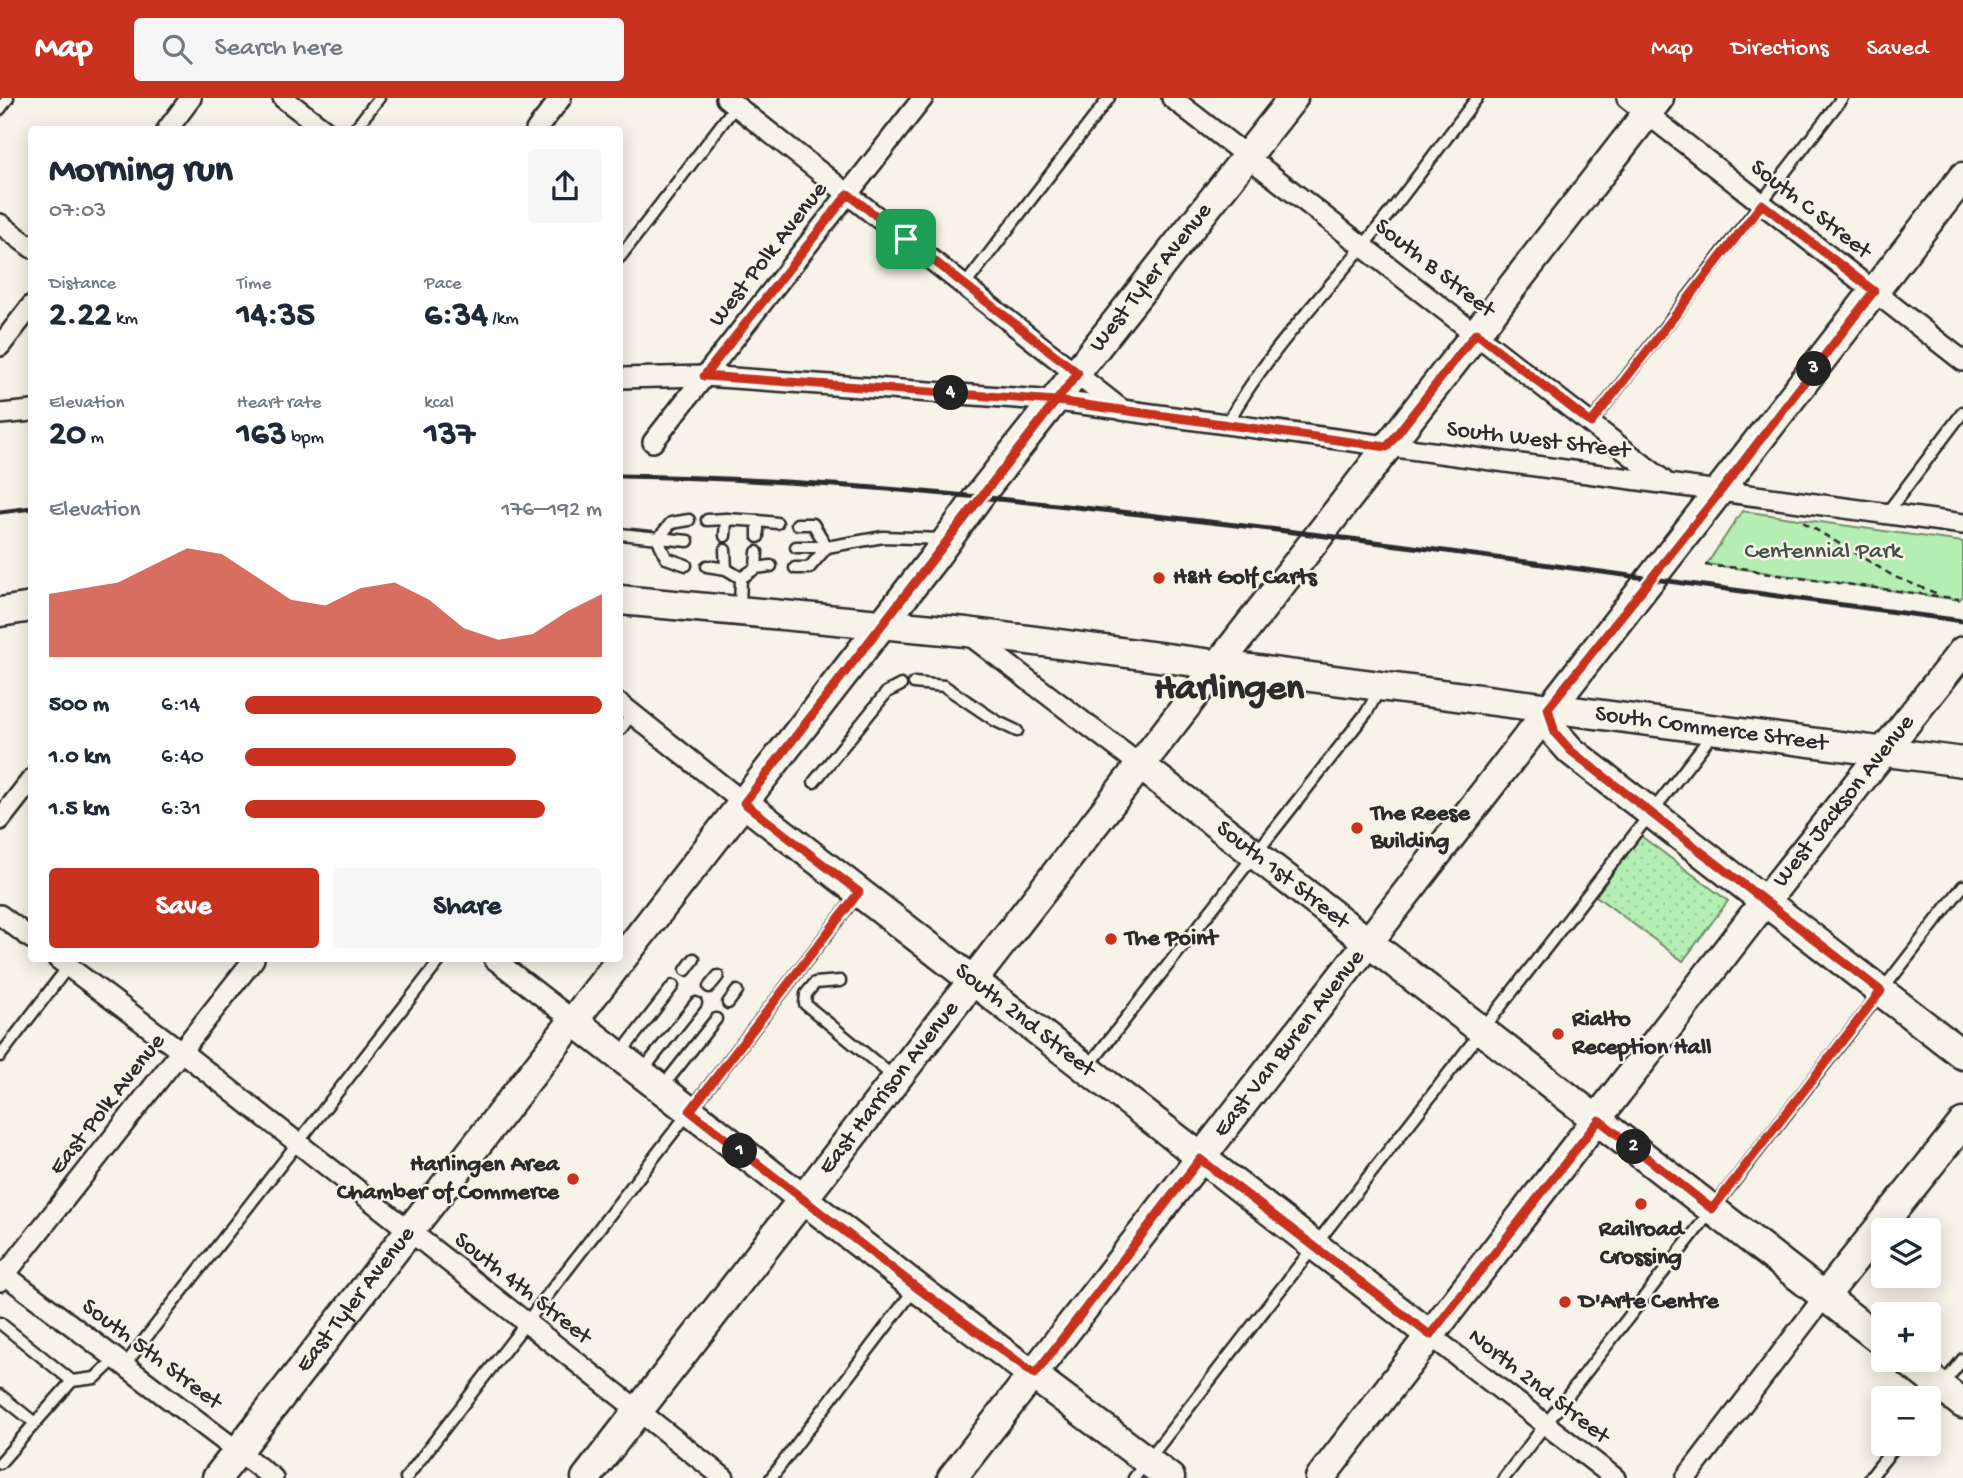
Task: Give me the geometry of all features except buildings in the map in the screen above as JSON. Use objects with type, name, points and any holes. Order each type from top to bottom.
[{"type":"street","points":[[170,126],[191,98]]},
{"type":"street","points":[[283,98],[320,126]]},
{"type":"street","points":[[539,126],[561,98]]},
{"type":"street","name":"West Polk Avenue","points":[[653,442],[923,98]]},
{"type":"street","name":"South B Street","points":[[1172,98],[1664,481]]},
{"type":"street","name":"West Tyler Avenue","points":[[883,625],[1293,98]]},
{"type":"street","points":[[734,101],[1122,410]]},
{"type":"street","name":"South C Street","points":[[1645,103],[1762,204],[1963,361]]},
{"type":"street","name":"East Harrison Avenue","points":[[586,1478],[1476,333],[1645,103]]},
{"type":"street","name":"East Van Buren Avenue","points":[[952,1478],[1963,177]]},
{"type":"street","points":[[0,224],[28,245]]},
{"type":"street","points":[[0,346],[28,310]]},
{"type":"street","points":[[625,373],[704,376],[1057,401]]},
{"type":"street","name":"South West Street","points":[[1057,401],[1387,447],[1664,481],[1720,492],[1963,524]]},
{"type":"street","points":[[0,414],[28,411]]},
{"type":"street","name":"South Commerce Street","points":[[623,600],[965,632],[1963,762]]},
{"type":"street","points":[[0,612],[28,608]]},
{"type":"street","name":"East Tyler Avenue","points":[[623,958],[883,625]]},
{"type":"street","name":"South 1st Street","points":[[965,632],[1371,942],[1871,1333]]},
{"type":"street","name":"West Jackson Avenue","points":[[1320,1478],[1599,1120],[1765,901],[1963,651]]},
{"type":"street","points":[[1548,708],[1555,733],[1571,751],[1963,1055]]},
{"type":"street","name":"South 2nd Street","points":[[626,709],[1200,1159],[1430,1335]]},
{"type":"street","points":[[0,820],[28,784]]},
{"type":"street","points":[[0,915],[28,936]]},
{"type":"street","name":"South 4th Street","points":[[67,962],[724,1478]]},
{"type":"street","name":"East Polk Avenue","points":[[2,1276],[252,962]]},
{"type":"street","points":[[498,962],[916,1287],[1035,1374],[1141,1469],[1170,1478]]},
{"type":"street","name":"East Tyler Avenue","points":[[217,1478],[407,1230],[620,962]]},
{"type":"street","points":[[1686,1478],[1824,1297],[1963,1123]]},
{"type":"street","name":"South 5th Street","points":[[2,1276],[273,1478]]},
{"type":"street","name":"North 2nd Street","points":[[1430,1335],[1615,1478]]},
{"type":"street","points":[[1918,1372],[1944,1398]]},
{"type":"lane","points":[[0,109],[8,98]]},
{"type":"lane","points":[[358,126],[379,98]]},
{"type":"lane","points":[[964,285],[1109,98]]},
{"type":"lane","points":[[1227,425],[1243,395],[1275,351],[1363,246],[1477,98]]},
{"type":"lane","points":[[1591,423],[1842,98]]},
{"type":"lane","points":[[623,253],[734,101]]},
{"type":"lane","points":[[1885,514],[1963,412]]},
{"type":"lane","points":[[725,536],[726,519]]},
{"type":"lane","points":[[658,539],[670,523],[689,520]]},
{"type":"lane","points":[[707,520],[776,523]]},
{"type":"lane","points":[[758,521],[758,537]]},
{"type":"lane","points":[[797,524],[813,524],[827,547]]},
{"type":"lane","points":[[623,534],[688,541]]},
{"type":"lane","points":[[796,547],[827,547],[883,537],[947,540]]},
{"type":"lane","points":[[658,539],[666,558],[686,565]]},
{"type":"lane","points":[[795,568],[808,568],[827,547]]},
{"type":"lane","points":[[725,550],[726,569]]},
{"type":"lane","points":[[756,568],[757,552]]},
{"type":"lane","points":[[707,566],[726,569],[741,578]]},
{"type":"lane","points":[[741,578],[756,568],[771,566]]},
{"type":"lane","points":[[740,611],[741,578]]},
{"type":"lane","points":[[914,682],[944,686],[996,721],[1017,731]]},
{"type":"lane","points":[[814,782],[887,692],[901,685]]},
{"type":"lane","points":[[1086,1070],[1367,712],[1381,686]]},
{"type":"lane","points":[[1141,1469],[1717,729]]},
{"type":"lane","points":[[1504,1478],[1963,886]]},
{"type":"lane","points":[[406,1478],[859,892]]},
{"type":"lane","points":[[686,970],[694,959]]},
{"type":"lane","points":[[0,1056],[67,962]]},
{"type":"lane","points":[[0,1463],[72,1381],[95,1378],[120,1362],[298,1143],[439,962]]},
{"type":"lane","points":[[709,988],[718,976]]},
{"type":"lane","points":[[840,981],[815,983],[806,994],[805,1004],[896,1079]]},
{"type":"lane","points":[[618,1056],[673,986]]},
{"type":"lane","points":[[728,1003],[737,991]]},
{"type":"lane","points":[[651,1081],[696,1003]]},
{"type":"lane","points":[[651,1081],[716,1019]]},
{"type":"lane","points":[[771,1478],[916,1287]]},
{"type":"lane","points":[[0,1322],[72,1381]]},
{"type":"lane","points":[[1944,1398],[1963,1359]]},
{"type":"lane","points":[[0,1395],[35,1423]]},
{"type":"lane","points":[[1870,1478],[1887,1456]]},
{"type":"path","points":[[1801,521],[1895,577],[1945,596]]},
{"type":"path","points":[[1705,565],[1739,570],[1754,569],[1762,573],[1959,598]]},
{"type":"green space","name":"Centennial Park","points":[[1742,511],[1963,542],[1963,596],[1959,600],[1707,564]]},
{"type":"green space","points":[[1641,836],[1728,901],[1683,961],[1596,896]]},
{"type":"railway","points":[[623,476],[818,484],[1082,508],[1454,552],[1963,621]]},
{"type":"railway","points":[[0,512],[28,508]]},
{"type":"place","name":"H&H Golf Carts","points":[[1159,578]]},
{"type":"place","name":"The Reese Building","points":[[1357,828]]},
{"type":"place","name":"The Point","points":[[1111,939]]},
{"type":"place","name":"Rialto Reception Hall","points":[[1558,1034]]},
{"type":"place","name":"Harlingen Area Chamber of Commerce","points":[[573,1179]]},
{"type":"place","name":"Railroad Crossing","points":[[1641,1204]]},
{"type":"place","name":"D'Arte Centre","points":[[1565,1302]]},
{"type":"district","name":"Harlingen","points":[[1229,690]]},
{"type":"route","points":[[906,239],[848,194],[704,376],[1057,401],[1387,447],[1476,333],[1591,423],[1762,204],[1874,291],[1720,492],[1548,708],[1555,733],[1571,751],[1881,991],[1712,1209],[1599,1120],[1430,1335],[1200,1159],[1035,1374],[916,1287],[690,1111],[859,892],[744,803],[979,496],[1057,401],[1078,373],[906,239]]}]
